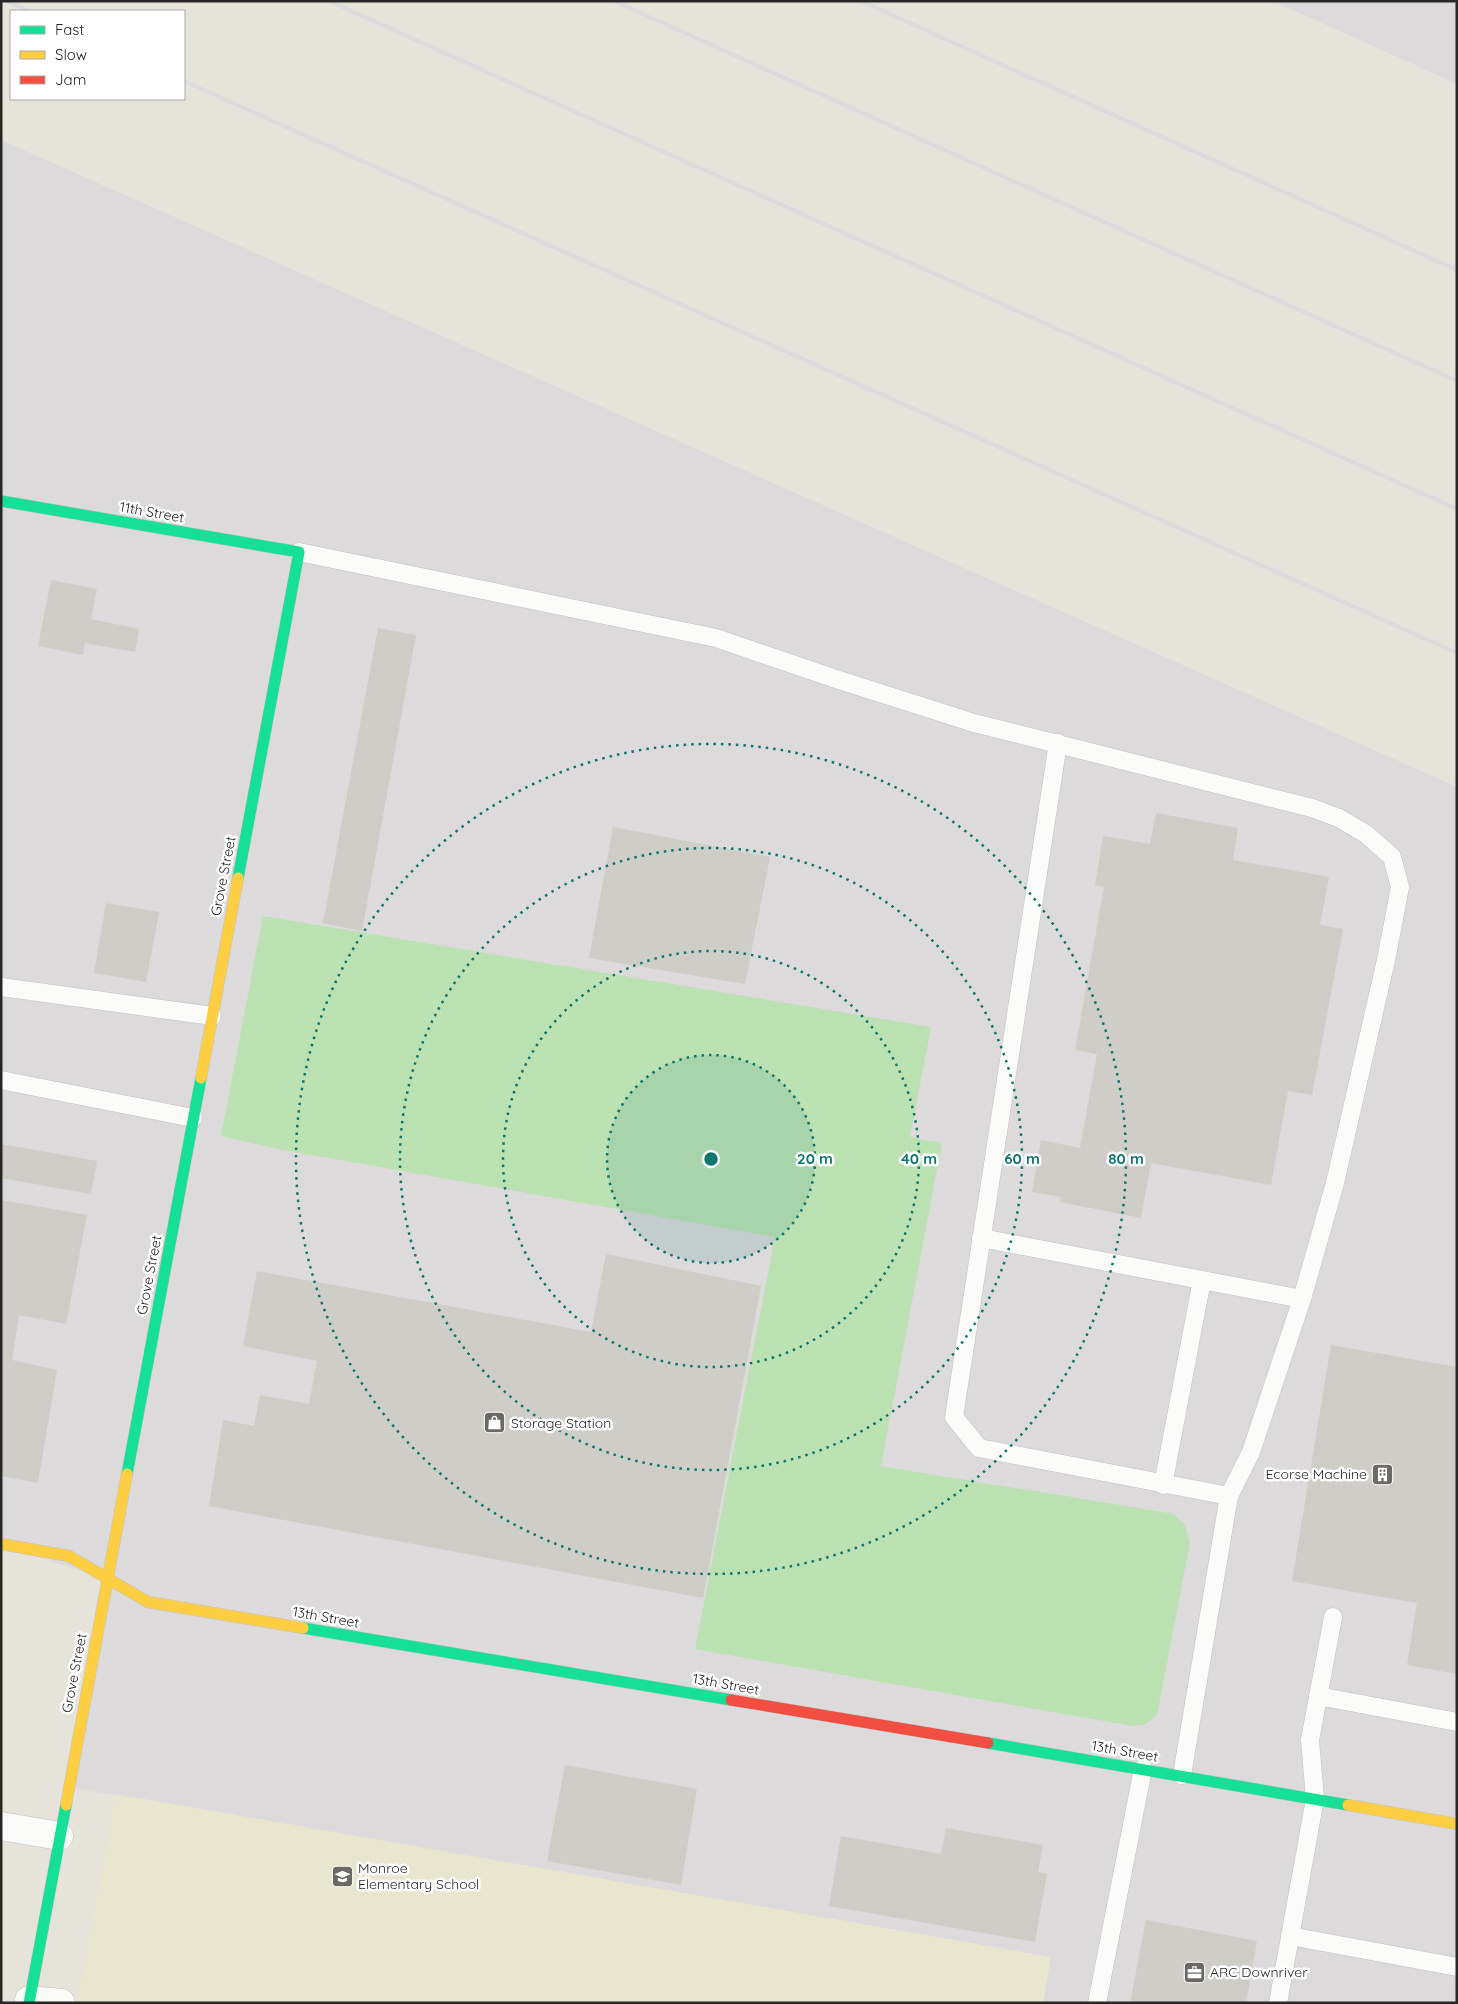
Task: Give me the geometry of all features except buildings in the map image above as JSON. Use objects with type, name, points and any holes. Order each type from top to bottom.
[{"type":"street","name":"11th Street","points":[[1,501],[298,552]]},
{"type":"street","name":"Grove Street","points":[[29,2001],[298,552]]},
{"type":"street","name":"13th Street","points":[[1,1544],[69,1556],[107,1580],[148,1602],[1182,1775],[1457,1824]]},
{"type":"street","points":[[1,1826],[60,1836]]},
{"type":"street","points":[[29,2001],[61,2003]]},
{"type":"lane","points":[[298,552],[716,638],[974,723],[1312,808],[1339,818],[1366,834],[1392,858],[1400,887],[1386,960],[1335,1184],[1302,1299],[1252,1452],[1229,1496],[1182,1775]]},
{"type":"lane","points":[[1058,743],[954,1417],[979,1448],[1229,1496]]},
{"type":"lane","points":[[1,987],[212,1016]]},
{"type":"lane","points":[[1,1080],[193,1118]]},
{"type":"lane","points":[[981,1238],[1302,1299]]},
{"type":"lane","points":[[1164,1485],[1202,1280]]},
{"type":"lane","points":[[1278,2003],[1315,1799],[1310,1740],[1333,1617]]},
{"type":"lane","points":[[1318,1696],[1457,1722]]},
{"type":"lane","points":[[1097,2003],[1144,1769]]},
{"type":"lane","points":[[1290,1936],[1457,1967]]},
{"type":"shaded area","points":[[1273,1],[1457,1],[1457,84]]},
{"type":"shaded area","points":[[1,140],[1457,787],[1457,2003],[1043,2003],[1051,1957],[68,1787],[107,1580],[1,1544]]},
{"type":"shaded area","name":"Monroe Elementary School","points":[[116,1794],[1051,1957],[1043,2003],[77,2003]]},
{"type":"green space","points":[[263,916],[931,1027],[910,1137],[942,1143],[881,1466],[1174,1514],[1185,1525],[1190,1543],[1157,1715],[1146,1724],[1132,1726],[695,1649],[775,1237],[278,1149],[221,1136]]},
{"type":"railway","points":[[7,1],[27,10]]},
{"type":"railway","points":[[329,1],[1457,509]]},
{"type":"railway","points":[[614,1],[1457,381]]},
{"type":"railway","points":[[861,1],[1457,270]]},
{"type":"railway","points":[[185,81],[1457,653]]},
{"type":"traffic: fast","points":[[1,501],[299,552],[238,878]]},
{"type":"traffic: fast","points":[[127,1474],[201,1078]]},
{"type":"traffic: fast","points":[[303,1628],[731,1700]]},
{"type":"traffic: fast","points":[[988,1743],[1348,1805]]},
{"type":"traffic: fast","points":[[29,2003],[66,1805]]},
{"type":"traffic: slow","points":[[201,1078],[238,878]]},
{"type":"traffic: slow","points":[[66,1805],[127,1474]]},
{"type":"traffic: slow","points":[[1,1544],[69,1556],[148,1602],[303,1628]]},
{"type":"traffic: slow","points":[[1348,1805],[1457,1824]]},
{"type":"traffic: jam","points":[[731,1700],[988,1743]]},
{"type":"place","name":"Storage Station","points":[[495,1423]]},
{"type":"place","name":"Ecorse Machine","points":[[1383,1474]]},
{"type":"place","name":"Monroe Elementary School","points":[[342,1876]]},
{"type":"place","name":"ARC Downriver","points":[[1194,1972]]}]
